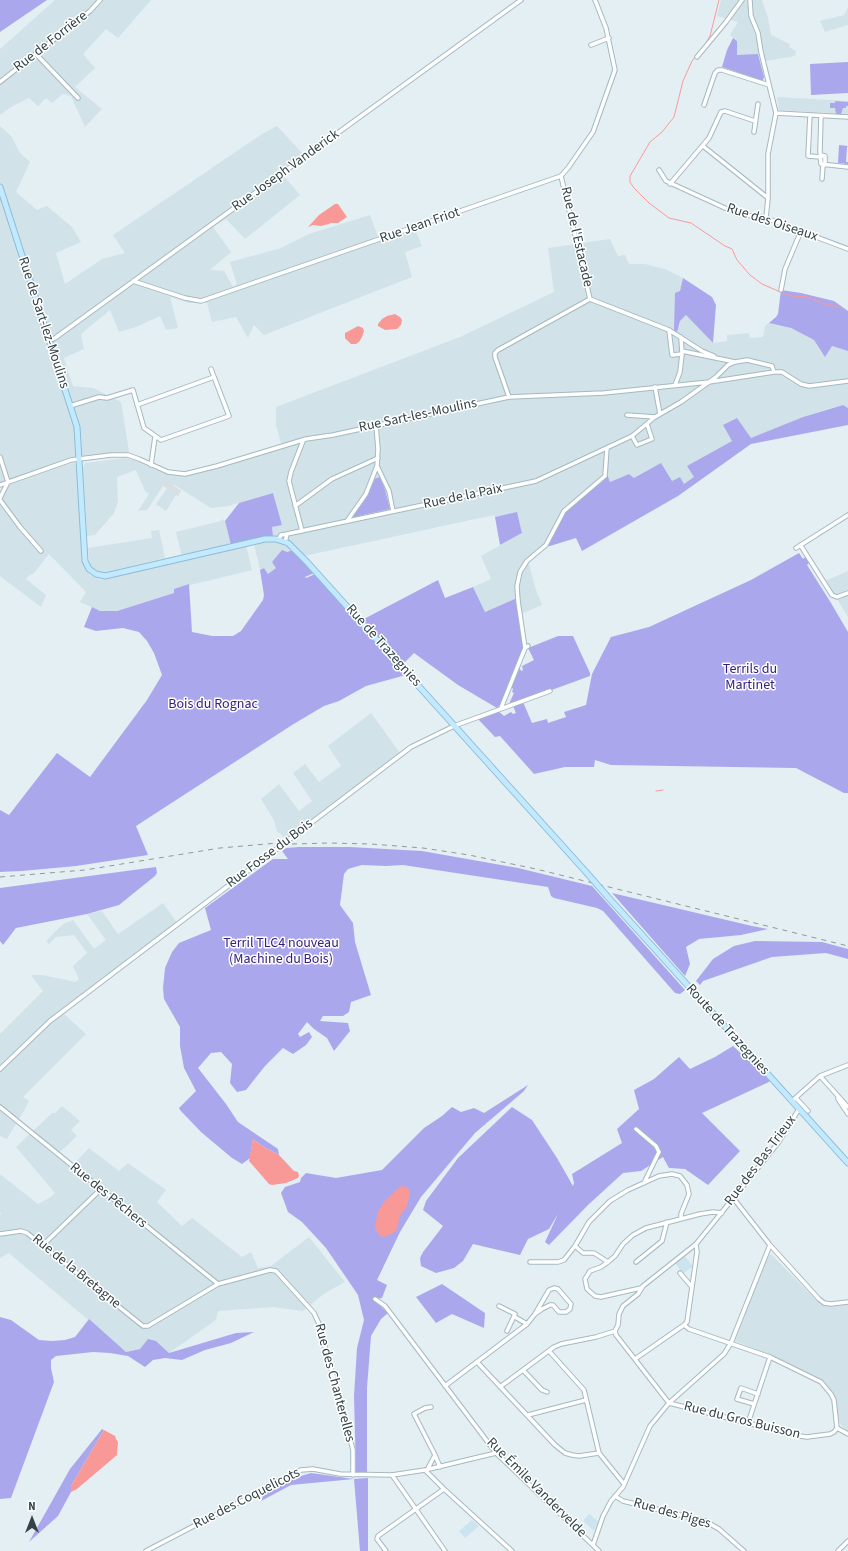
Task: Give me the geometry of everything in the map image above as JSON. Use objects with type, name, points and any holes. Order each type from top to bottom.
[{"type":"main road","name":"Rue de Sart-lez-Moulins","points":[[0,187],[76,427],[85,561],[89,569],[97,575]]},
{"type":"main road","name":"Rue de Trazegnies","points":[[97,575],[110,575],[265,539],[285,542],[300,555],[607,896]]},
{"type":"main road","name":"Route de Trazegnies","points":[[607,896],[794,1100],[799,1109],[847,1161]]},
{"type":"street","name":"Rue de Forrière","points":[[0,82],[90,10],[100,0]]},
{"type":"street","name":"Rue Joseph Vanderick","points":[[49,341],[133,282],[521,0]]},
{"type":"street","points":[[561,176],[593,132],[613,77],[614,63],[609,38],[595,0]]},
{"type":"street","points":[[697,57],[742,0]]},
{"type":"street","points":[[750,0],[751,16],[758,33],[761,52],[776,113],[768,154],[768,198],[766,218]]},
{"type":"street","points":[[591,45],[609,38]]},
{"type":"street","points":[[36,54],[78,98]]},
{"type":"street","points":[[704,105],[715,73],[718,70],[769,85]]},
{"type":"street","points":[[754,132],[758,104]]},
{"type":"street","points":[[670,184],[703,146],[712,133],[721,112],[725,111],[755,122]]},
{"type":"street","points":[[776,113],[848,117]]},
{"type":"street","points":[[810,115],[808,156],[825,156],[822,179]]},
{"type":"street","points":[[821,156],[822,116]]},
{"type":"street","points":[[703,146],[768,198]]},
{"type":"street","points":[[823,165],[848,167]]},
{"type":"street","name":"Rue des Oiseaux","points":[[659,170],[662,178],[670,184],[738,214],[766,218],[848,248]]},
{"type":"street","name":"Rue Jean Friot","points":[[133,282],[201,301],[561,176]]},
{"type":"street","name":"Rue de l'Estacade","points":[[561,176],[590,299]]},
{"type":"street","points":[[781,290],[784,269],[801,231]]},
{"type":"street","points":[[509,397],[494,357],[495,353],[590,299],[670,330],[702,351],[714,356],[735,362],[747,360],[761,362],[772,366],[774,372],[782,372],[801,384],[809,386],[848,381]]},
{"type":"street","points":[[670,330],[672,355],[682,352],[702,356],[714,356]]},
{"type":"street","points":[[675,385],[680,372],[682,352],[681,337]]},
{"type":"street","name":"Rue de la Paix","points":[[278,540],[281,535],[536,481],[632,436],[655,417],[681,402],[709,382],[728,365],[735,362]]},
{"type":"street","points":[[70,406],[99,397],[107,398],[133,390],[144,428],[161,440],[229,416],[212,369]]},
{"type":"street","name":"Rue Sart-les-Moulins","points":[[0,485],[71,460],[120,454],[135,457],[168,472],[185,474],[303,441],[509,397],[604,393],[709,382],[774,372]]},
{"type":"street","points":[[137,405],[214,377]]},
{"type":"street","points":[[655,387],[660,414]]},
{"type":"street","points":[[627,415],[655,417]]},
{"type":"street","points":[[632,436],[637,445],[652,439],[647,424]]},
{"type":"street","points":[[347,521],[366,494],[377,466],[378,449],[376,426]]},
{"type":"street","points":[[151,464],[155,437]]},
{"type":"street","points":[[302,531],[289,481],[303,441]]},
{"type":"street","points":[[501,708],[527,647],[518,601],[517,586],[520,572],[527,561],[546,545],[564,511],[605,476],[607,448]]},
{"type":"street","points":[[0,457],[8,482],[0,499],[20,527],[41,551]]},
{"type":"street","points":[[295,506],[332,479],[378,458]]},
{"type":"street","points":[[377,466],[389,491],[393,511]]},
{"type":"street","points":[[796,548],[848,515]]},
{"type":"street","points":[[285,542],[287,534]]},
{"type":"street","points":[[801,546],[832,595],[837,597],[848,593]]},
{"type":"street","name":"Rue Fosse du Bois","points":[[0,1069],[50,1021],[405,751],[454,726],[550,691]]},
{"type":"street","points":[[808,1111],[794,1100],[820,1076],[848,1065]]},
{"type":"street","points":[[820,1076],[848,1107]]},
{"type":"street","points":[[838,1096],[838,1099],[847,1112]]},
{"type":"street","name":"Rue des Pêchers","points":[[0,1107],[100,1190],[218,1284]]},
{"type":"street","name":"Rue des Bas Trieux","points":[[615,1331],[618,1325],[620,1310],[638,1294],[641,1288],[696,1244],[778,1143],[799,1109]]},
{"type":"street","points":[[636,1129],[656,1146],[659,1152],[644,1183]]},
{"type":"street","points":[[530,1262],[558,1262],[564,1260],[575,1246],[589,1222],[610,1201],[628,1190],[666,1174],[680,1176],[689,1189],[689,1194],[681,1214],[681,1218]]},
{"type":"street","points":[[43,1245],[100,1190]]},
{"type":"street","points":[[734,1199],[770,1245],[819,1299],[831,1304],[848,1302]]},
{"type":"street","points":[[641,1288],[595,1296],[587,1289],[585,1284],[586,1275],[590,1271],[601,1267],[608,1262],[615,1256],[623,1244],[633,1235],[646,1228],[681,1218],[713,1212],[722,1213]]},
{"type":"street","points":[[636,1262],[662,1241],[667,1222]]},
{"type":"street","name":"Rue de la Bretagne","points":[[0,1234],[21,1231],[27,1233],[143,1326],[148,1326],[218,1284]]},
{"type":"street","points":[[635,1359],[684,1325],[688,1318],[697,1252],[696,1244]]},
{"type":"street","points":[[593,1545],[603,1516],[611,1501],[624,1484],[650,1426],[669,1403],[724,1354],[731,1343],[770,1245]]},
{"type":"street","points":[[575,1246],[583,1253],[594,1253],[608,1262]]},
{"type":"street","name":"Rue des Chanterelles","points":[[218,1284],[270,1270],[276,1271],[314,1313],[319,1324],[352,1450],[353,1475]]},
{"type":"street","points":[[680,1273],[692,1287]]},
{"type":"street","points":[[445,1386],[527,1324],[535,1314],[543,1299],[549,1290],[554,1288],[558,1289],[571,1304],[570,1309],[562,1313],[559,1312],[553,1305],[544,1303],[543,1299]]},
{"type":"street","name":"Rue Émile Vandervelde","points":[[375,1299],[385,1306],[496,1453],[599,1551]]},
{"type":"street","points":[[535,1314],[550,1305]]},
{"type":"street","points":[[499,1306],[527,1324]]},
{"type":"street","points":[[507,1331],[515,1316]]},
{"type":"street","points":[[684,1325],[770,1357],[817,1380],[827,1388],[834,1400],[837,1428],[848,1434]]},
{"type":"street","points":[[500,1387],[561,1344],[596,1338],[615,1331],[616,1335],[669,1403]]},
{"type":"street","points":[[549,1351],[584,1390],[599,1453],[624,1484]]},
{"type":"street","points":[[748,1423],[770,1357]]},
{"type":"street","points":[[477,1362],[555,1445],[566,1453],[579,1456],[599,1453]]},
{"type":"street","points":[[523,1370],[542,1390],[547,1392]]},
{"type":"street","points":[[754,1404],[737,1399],[740,1388],[758,1394]]},
{"type":"street","points":[[528,1415],[586,1400]]},
{"type":"street","name":"Rue du Gros Buisson","points":[[669,1403],[799,1436],[807,1437],[830,1434],[837,1428]]},
{"type":"street","points":[[432,1407],[425,1408],[414,1414],[435,1454],[440,1467]]},
{"type":"street","name":"Rue des Coquelicots","points":[[146,1551],[301,1470],[313,1469],[353,1475],[392,1475],[426,1470],[496,1453]]},
{"type":"street","points":[[435,1454],[426,1470],[444,1489],[512,1551]]},
{"type":"street","points":[[392,1475],[445,1551]]},
{"type":"street","points":[[386,1551],[377,1539],[378,1536],[444,1489]]},
{"type":"street","name":"Rue des Piges","points":[[615,1496],[623,1500],[705,1521],[719,1529],[744,1551]]},
{"type":"street","points":[[838,1551],[848,1540]]},
{"type":"shaded area","points":[[55,0],[151,0],[118,38],[106,29],[83,54],[95,68],[75,87],[102,109],[85,127],[71,96],[63,94],[52,103],[46,98],[38,106],[29,98],[11,107],[0,115],[0,49]]},
{"type":"shaded area","points":[[721,0],[762,0],[768,18],[771,35],[790,44],[789,47],[796,51],[795,56],[766,61],[763,54],[737,56],[737,41],[730,35],[738,22],[717,16]]},
{"type":"shaded area","points":[[848,7],[848,25],[825,32],[820,21],[844,15]]},
{"type":"shaded area","points":[[777,97],[848,101],[848,114],[779,110]]},
{"type":"shaded area","points":[[0,126],[11,136],[20,153],[30,162],[16,192],[37,210],[47,206],[72,227],[81,242],[56,253],[65,284],[102,259],[125,253],[113,235],[262,134],[277,126],[304,155],[282,174],[300,195],[245,239],[226,219],[213,227],[231,252],[210,270],[224,271],[233,287],[237,284],[230,262],[281,248],[309,234],[370,215],[379,240],[415,229],[422,246],[405,252],[412,277],[264,335],[254,325],[248,338],[236,317],[212,322],[207,303],[189,303],[170,297],[178,328],[166,330],[160,316],[136,327],[119,332],[110,310],[81,334],[84,349],[64,358],[73,386],[93,388],[121,402],[129,452],[74,457],[0,484]]},
{"type":"shaded area","points":[[335,204],[338,204],[347,217],[338,223],[330,223],[321,226],[313,225],[308,227],[319,215]]},
{"type":"shaded area","points":[[610,239],[618,256],[625,255],[629,264],[645,264],[665,269],[683,278],[680,291],[679,329],[680,321],[686,315],[713,343],[727,341],[727,335],[749,333],[750,338],[763,337],[765,326],[769,323],[791,328],[814,340],[825,356],[832,346],[848,351],[848,408],[843,405],[824,410],[803,417],[751,439],[737,418],[732,441],[688,466],[695,477],[684,484],[634,478],[629,474],[610,482],[607,474],[602,476],[564,507],[546,544],[529,558],[520,571],[517,598],[485,612],[473,587],[491,579],[481,556],[522,533],[517,513],[495,517],[494,515],[304,556],[290,542],[273,536],[272,527],[282,525],[273,493],[228,506],[211,508],[173,484],[181,491],[178,496],[176,495],[166,511],[156,504],[167,488],[163,486],[147,510],[138,511],[149,494],[145,491],[136,470],[117,477],[118,501],[114,513],[95,535],[87,536],[83,468],[85,463],[125,458],[134,460],[163,473],[164,471],[182,474],[282,447],[276,425],[276,407],[460,337],[554,292],[548,248]]},
{"type":"shaded area","points":[[395,314],[402,320],[401,325],[397,329],[385,330],[378,326],[382,319]]},
{"type":"shaded area","points":[[358,326],[363,328],[364,331],[362,337],[356,344],[351,344],[345,338],[345,333]]},
{"type":"shaded area","points":[[71,463],[77,465],[83,564],[90,575],[101,580],[246,545],[252,570],[174,589],[174,593],[117,611],[100,611],[80,602],[86,592],[49,554],[34,573],[26,579],[46,595],[41,607],[0,576],[0,502],[8,486],[12,483]]},
{"type":"shaded area","points":[[165,480],[181,491],[178,496],[163,486]]},
{"type":"shaded area","points":[[222,519],[225,521],[231,545],[182,557],[176,532],[221,521]]},
{"type":"shaded area","points":[[159,530],[165,558],[102,573],[90,566],[88,548],[152,538],[151,531]]},
{"type":"shaded area","points":[[267,541],[276,541],[287,545],[293,550],[287,552],[276,568],[268,574],[264,568],[260,570],[254,544]]},
{"type":"shaded area","points":[[529,564],[535,587],[542,605],[521,614],[519,579],[525,565]]},
{"type":"shaded area","points":[[848,571],[848,591],[835,596],[825,581]]},
{"type":"shaded area","points":[[848,595],[848,617],[837,599]]},
{"type":"shaded area","points":[[371,713],[400,753],[286,841],[280,833],[277,832],[274,820],[261,799],[279,784],[299,811],[312,801],[293,773],[305,764],[319,782],[341,766],[328,746]]},
{"type":"shaded area","points":[[163,903],[178,924],[62,1012],[86,1034],[23,1097],[29,1101],[25,1109],[7,1139],[0,1136],[0,1034],[43,991],[31,975],[42,975],[76,982],[79,979],[73,966],[87,953],[74,935],[56,937],[49,944],[46,941],[63,924],[73,920],[94,949],[106,940],[87,914],[102,911],[118,934]]},
{"type":"shaded area","points":[[62,1106],[80,1121],[71,1130],[77,1136],[59,1153],[73,1165],[89,1148],[119,1171],[128,1163],[166,1190],[157,1202],[182,1226],[192,1218],[242,1257],[251,1252],[258,1268],[271,1266],[309,1237],[345,1282],[325,1293],[303,1311],[273,1307],[218,1311],[216,1320],[169,1353],[156,1341],[140,1349],[126,1352],[9,1253],[0,1258],[0,1174],[38,1204],[55,1193],[16,1147],[52,1113],[55,1113]]},
{"type":"shaded area","points":[[253,1139],[262,1146],[279,1155],[294,1171],[298,1172],[298,1178],[286,1183],[269,1184],[249,1161]]},
{"type":"shaded area","points":[[401,1186],[407,1187],[410,1192],[407,1206],[400,1216],[397,1229],[393,1233],[384,1237],[380,1236],[375,1228],[378,1211],[385,1201]]},
{"type":"shaded area","points":[[771,1254],[815,1299],[821,1303],[828,1305],[848,1304],[848,1431],[840,1424],[833,1392],[825,1382],[768,1354],[735,1341],[767,1257]]},
{"type":"shaded area","points":[[684,1255],[693,1266],[683,1274],[675,1263]]},
{"type":"shaded area","points":[[104,1430],[115,1436],[118,1442],[117,1455],[77,1489],[71,1492],[71,1486]]},
{"type":"shaded area","points":[[589,1514],[598,1521],[594,1531],[583,1521]]},
{"type":"shaded area","points":[[472,1520],[479,1526],[465,1538],[459,1531]]},
{"type":"green space","points":[[0,0],[47,0],[0,32]]},
{"type":"green space","points":[[733,38],[737,41],[737,55],[758,54],[764,77],[763,80],[722,67],[727,50]]},
{"type":"green space","points":[[848,62],[848,93],[811,95],[810,64]]},
{"type":"green space","points":[[835,101],[848,102],[848,106],[843,108],[841,114],[836,114],[835,108],[830,108],[830,103],[835,103]]},
{"type":"green space","points":[[839,145],[848,146],[846,162],[848,162],[848,164],[838,163]]},
{"type":"green space","points":[[683,278],[712,297],[716,305],[713,343],[686,315],[680,321],[677,332],[674,330],[675,293],[680,291]]},
{"type":"green space","points":[[781,290],[834,301],[848,311],[848,351],[832,346],[825,357],[814,340],[791,328],[769,323],[778,314]]},
{"type":"green space","points":[[843,405],[848,408],[848,425],[751,444],[678,496],[582,551],[576,538],[546,546],[566,510],[607,474],[610,482],[629,474],[634,478],[661,463],[672,481],[680,477],[684,484],[694,477],[687,466],[732,441],[723,425],[737,418],[751,438],[803,417]]},
{"type":"green space","points":[[380,477],[390,509],[354,517],[353,514],[366,498],[374,479]]},
{"type":"green space","points":[[273,493],[282,525],[272,527],[273,536],[231,545],[225,521],[239,503]]},
{"type":"green space","points":[[517,512],[522,533],[500,545],[495,517]]},
{"type":"green space","name":"Bois du Rognac","points":[[282,550],[287,552],[293,550],[314,573],[305,577],[306,578],[315,574],[406,675],[366,686],[339,701],[324,706],[292,725],[136,826],[148,855],[76,866],[0,872],[0,810],[9,815],[57,753],[90,777],[147,700],[162,675],[154,653],[147,641],[139,632],[123,628],[96,631],[84,627],[92,607],[100,611],[117,611],[174,593],[174,589],[189,584],[192,632],[212,636],[233,636],[241,631],[263,600],[264,595],[260,570],[264,568],[268,574],[276,568],[272,562]]},
{"type":"green space","name":"Terrils du Martinet","points":[[799,553],[803,559],[805,557],[809,563],[807,565],[848,632],[848,793],[844,793],[796,768],[611,765],[595,760],[594,767],[565,767],[534,774],[500,736],[495,737],[478,719],[498,711],[504,716],[511,712],[513,714],[516,713],[513,706],[523,702],[532,723],[547,719],[548,723],[566,717],[564,712],[586,705],[592,674],[611,637],[649,627],[751,580]]},
{"type":"green space","points":[[438,580],[445,598],[473,587],[485,612],[517,598],[524,647],[500,705],[497,708],[458,685],[414,653],[403,664],[362,620]]},
{"type":"green space","points":[[558,636],[573,636],[590,676],[508,706],[514,693],[512,692],[513,689],[511,687],[519,666],[521,671],[523,670],[522,666],[534,660],[528,648]]},
{"type":"green space","name":"Terril TLC4 nouveau (Machine du Bois)","points":[[350,847],[422,851],[518,868],[592,886],[685,990],[680,994],[675,993],[603,911],[597,908],[554,898],[551,896],[548,887],[403,865],[362,865],[348,869],[344,874],[340,905],[353,923],[355,942],[371,995],[351,1002],[349,1012],[343,1016],[323,1016],[320,1021],[348,1023],[350,1031],[334,1051],[327,1038],[307,1022],[298,1034],[300,1037],[309,1032],[312,1037],[306,1045],[293,1054],[283,1048],[265,1066],[246,1090],[237,1092],[230,1083],[232,1064],[221,1052],[211,1053],[198,1068],[238,1122],[278,1149],[279,1155],[262,1146],[253,1139],[250,1158],[242,1164],[232,1158],[201,1132],[179,1108],[196,1091],[184,1068],[180,1046],[180,1027],[164,999],[163,988],[165,968],[172,952],[179,943],[211,930],[205,908],[273,859],[288,859],[282,851],[286,848]]},
{"type":"green space","points":[[156,867],[157,873],[155,876],[119,905],[87,914],[16,928],[3,945],[0,941],[0,888]]},
{"type":"green space","points":[[612,893],[768,929],[741,935],[699,939],[686,947],[690,964],[685,976]]},
{"type":"green space","points":[[755,941],[822,942],[848,949],[848,959],[826,953],[772,957],[703,981],[700,985],[696,981],[713,959],[734,946]]},
{"type":"green space","points":[[733,1046],[771,1081],[702,1113],[740,1151],[708,1185],[685,1169],[669,1168],[663,1157],[641,1171],[623,1173],[588,1205],[549,1245],[545,1242],[558,1214],[549,1229],[528,1239],[520,1255],[473,1244],[463,1261],[454,1268],[436,1273],[421,1266],[420,1258],[423,1252],[443,1226],[423,1210],[426,1201],[458,1158],[512,1107],[532,1120],[573,1186],[574,1183],[572,1174],[622,1143],[617,1129],[639,1109],[634,1090],[654,1079],[679,1057],[690,1069],[715,1057]]},
{"type":"green space","points":[[528,1085],[524,1091],[475,1133],[421,1197],[400,1232],[377,1280],[387,1285],[382,1298],[373,1299],[388,1313],[381,1319],[371,1336],[367,1388],[367,1472],[356,1473],[354,1396],[357,1348],[364,1320],[358,1295],[326,1248],[302,1222],[288,1212],[281,1193],[285,1187],[300,1182],[301,1178],[306,1173],[336,1178],[382,1170],[424,1128],[452,1107],[461,1112],[474,1108],[484,1113]]},
{"type":"green space","points":[[442,1284],[485,1313],[484,1328],[452,1314],[436,1323],[416,1297]]},
{"type":"green space","points":[[0,1317],[11,1320],[39,1340],[52,1341],[65,1340],[75,1337],[89,1319],[126,1352],[140,1349],[148,1339],[156,1341],[169,1353],[236,1333],[254,1332],[231,1343],[205,1350],[182,1360],[165,1358],[153,1360],[145,1367],[128,1356],[110,1353],[93,1352],[56,1356],[51,1360],[54,1382],[11,1498],[0,1499]]},
{"type":"green space","points":[[102,1429],[104,1430],[71,1486],[71,1492],[58,1516],[29,1542],[70,1469]]},
{"type":"green space","points":[[311,1473],[354,1479],[291,1485],[261,1501],[265,1492],[294,1478]]},
{"type":"green space","points":[[368,1478],[368,1551],[360,1551],[354,1479]]},
{"type":"waterway","points":[[706,43],[710,36],[719,0]]},
{"type":"waterway","points":[[698,53],[692,61],[683,81],[674,117],[662,132],[650,142],[630,176],[630,182],[649,203],[669,218],[691,223],[725,246],[732,249],[737,260],[750,275],[762,284],[785,294],[795,297],[805,296],[825,304],[842,308]]},
{"type":"waterway","points":[[656,791],[663,790]]},
{"type":"railway","points":[[0,877],[85,870],[220,848],[278,843]]},
{"type":"railway","points":[[292,844],[371,844],[423,848],[469,855],[536,869],[848,946]]}]
